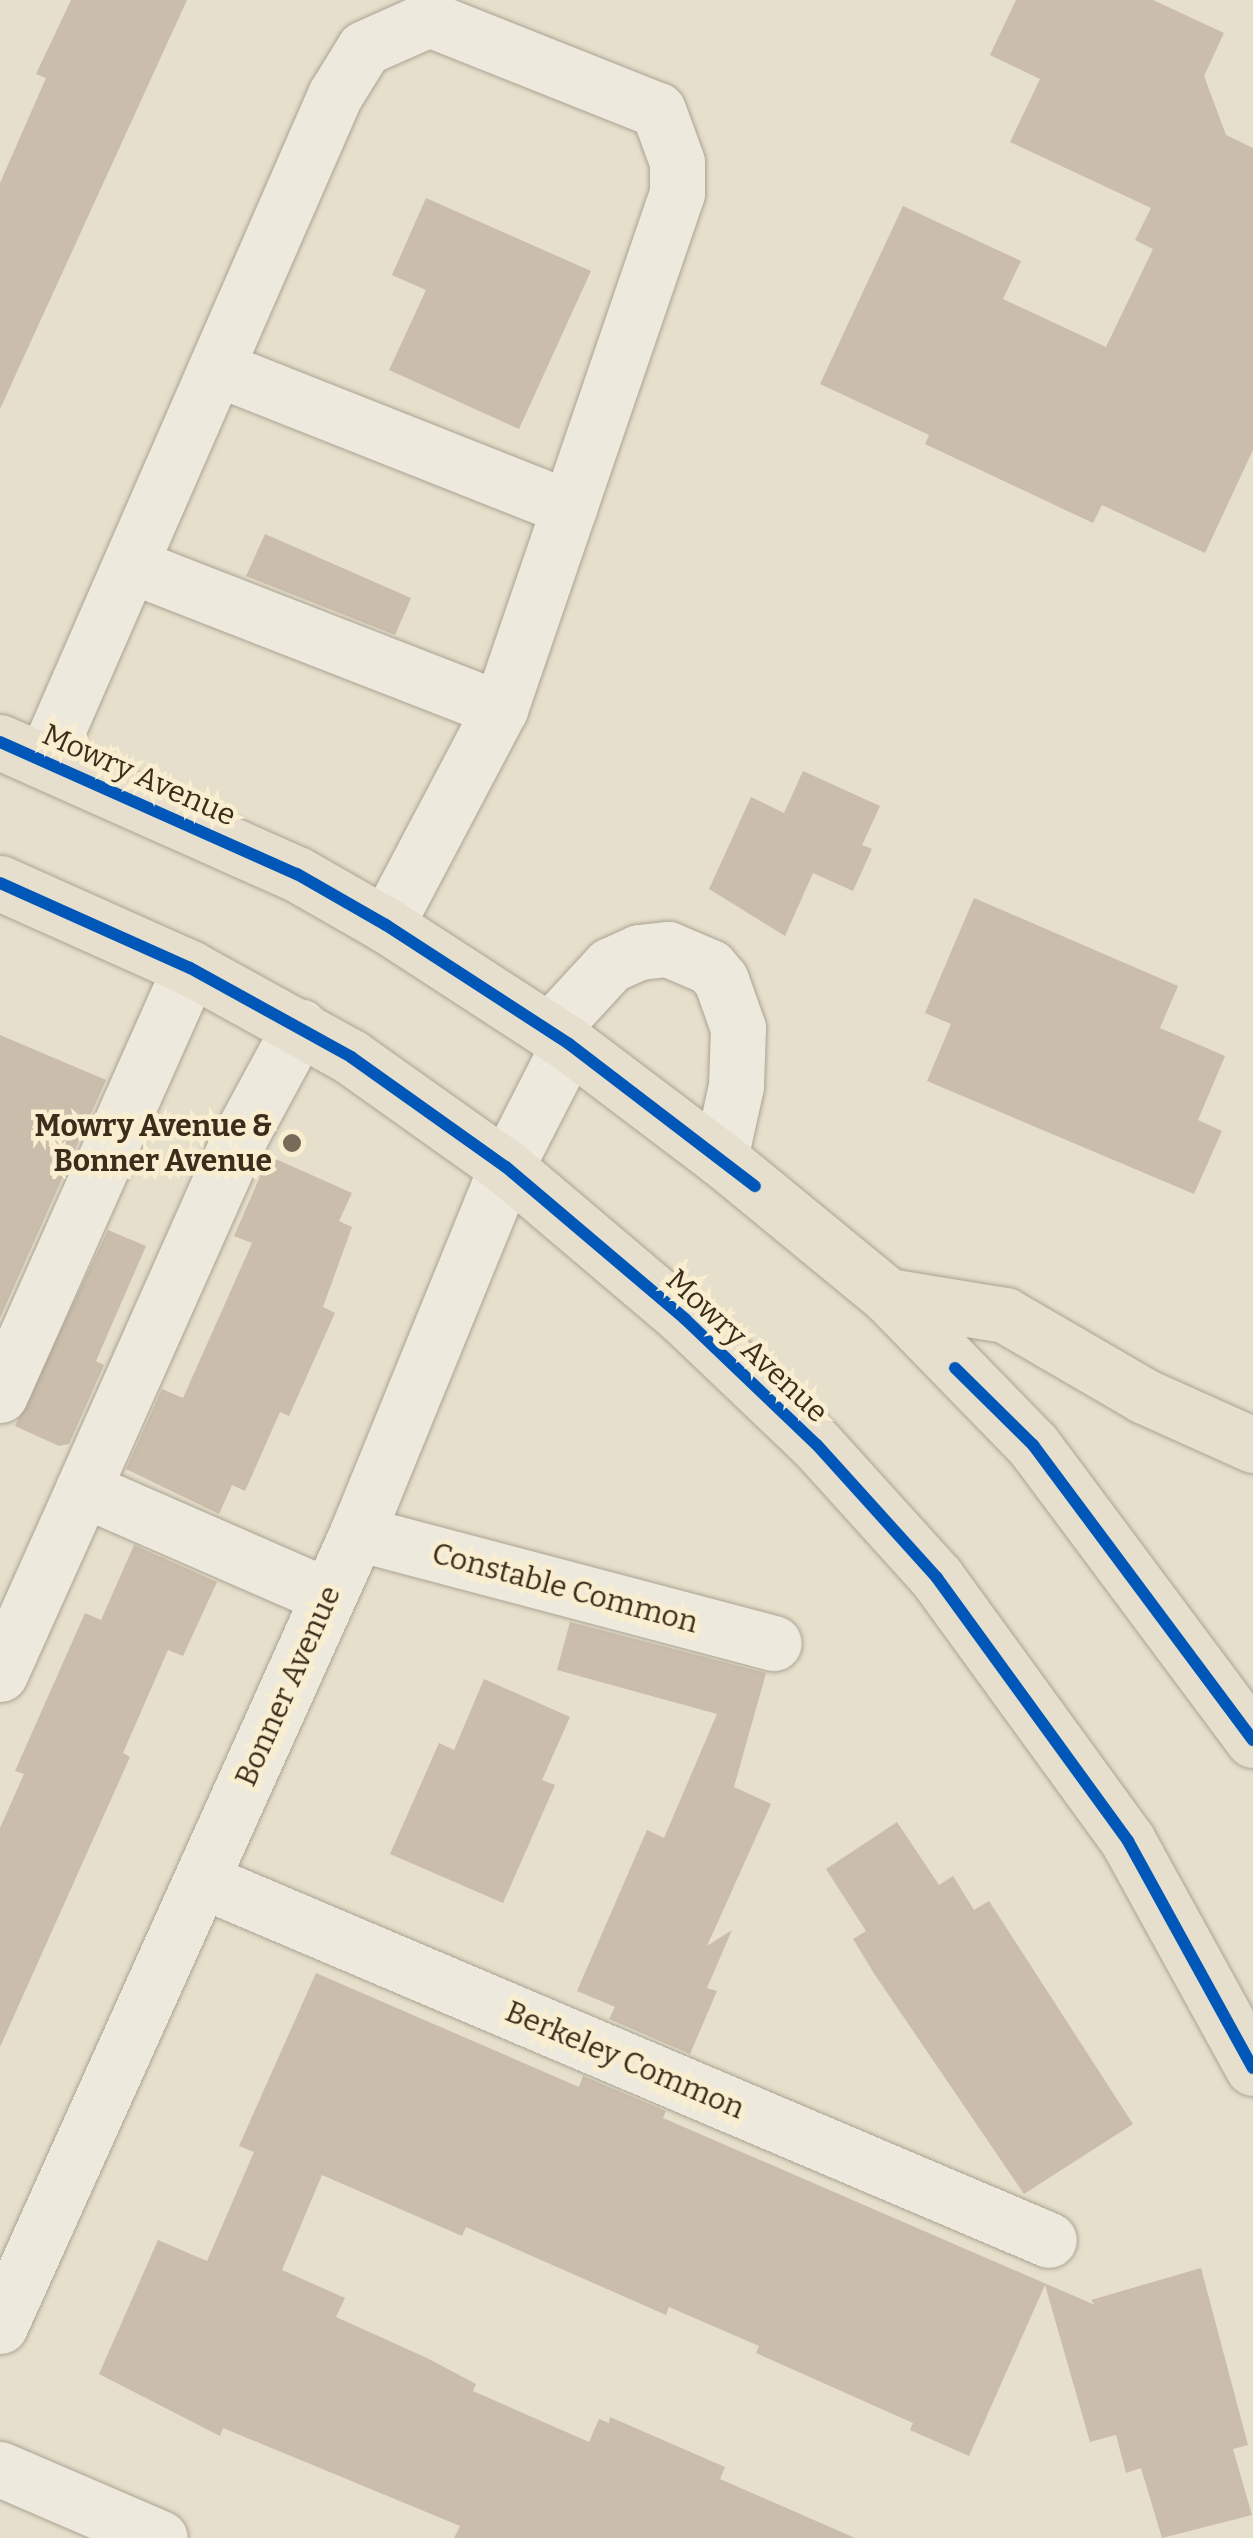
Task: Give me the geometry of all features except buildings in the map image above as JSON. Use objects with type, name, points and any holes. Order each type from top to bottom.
[{"type":"main road","name":"Mowry Avenue","points":[[22,751],[297,874],[386,925],[559,1038],[720,1158],[888,1296],[1034,1445],[1253,1740]]},
{"type":"main road","name":"Mowry Avenue","points":[[0,882],[190,968],[300,1026],[434,1111],[506,1167],[778,1407],[936,1578],[1128,1841],[1253,2068]]},
{"type":"main road","points":[[888,1296],[1004,1315],[1144,1396],[1251,1439]]},
{"type":"street","points":[[22,751],[130,565],[334,95],[364,48],[429,19],[658,110],[677,162],[677,193],[500,709],[386,925]]},
{"type":"street","points":[[216,368],[569,508]]},
{"type":"street","points":[[130,565],[500,709]]},
{"type":"street","name":"Bonner Avenue","points":[[0,2326],[357,1533],[559,1038],[610,965],[640,952],[668,949],[710,968],[722,980],[738,1028],[736,1086],[720,1158]]},
{"type":"street","points":[[0,1395],[190,968]]},
{"type":"street","points":[[0,1674],[239,1139],[300,1026]]},
{"type":"street","points":[[84,1490],[328,1596]]},
{"type":"street","name":"Constable Common","points":[[357,1533],[774,1643]]},
{"type":"street","name":"Berkeley Common","points":[[201,1880],[1049,2240]]},
{"type":"street","points":[[0,2469],[160,2538]]},
{"type":"cycle path","points":[[0,742],[297,874],[386,925],[569,1044],[755,1186]]},
{"type":"cycle path","points":[[0,883],[190,968],[351,1057],[506,1167],[685,1319],[817,1445],[937,1578],[1128,1841],[1253,2068]]},
{"type":"cycle path","points":[[955,1368],[1033,1445],[1253,1740]]},
{"type":"place","name":"Mowry Avenue & Bonner Avenue","points":[[292,1143]]}]
